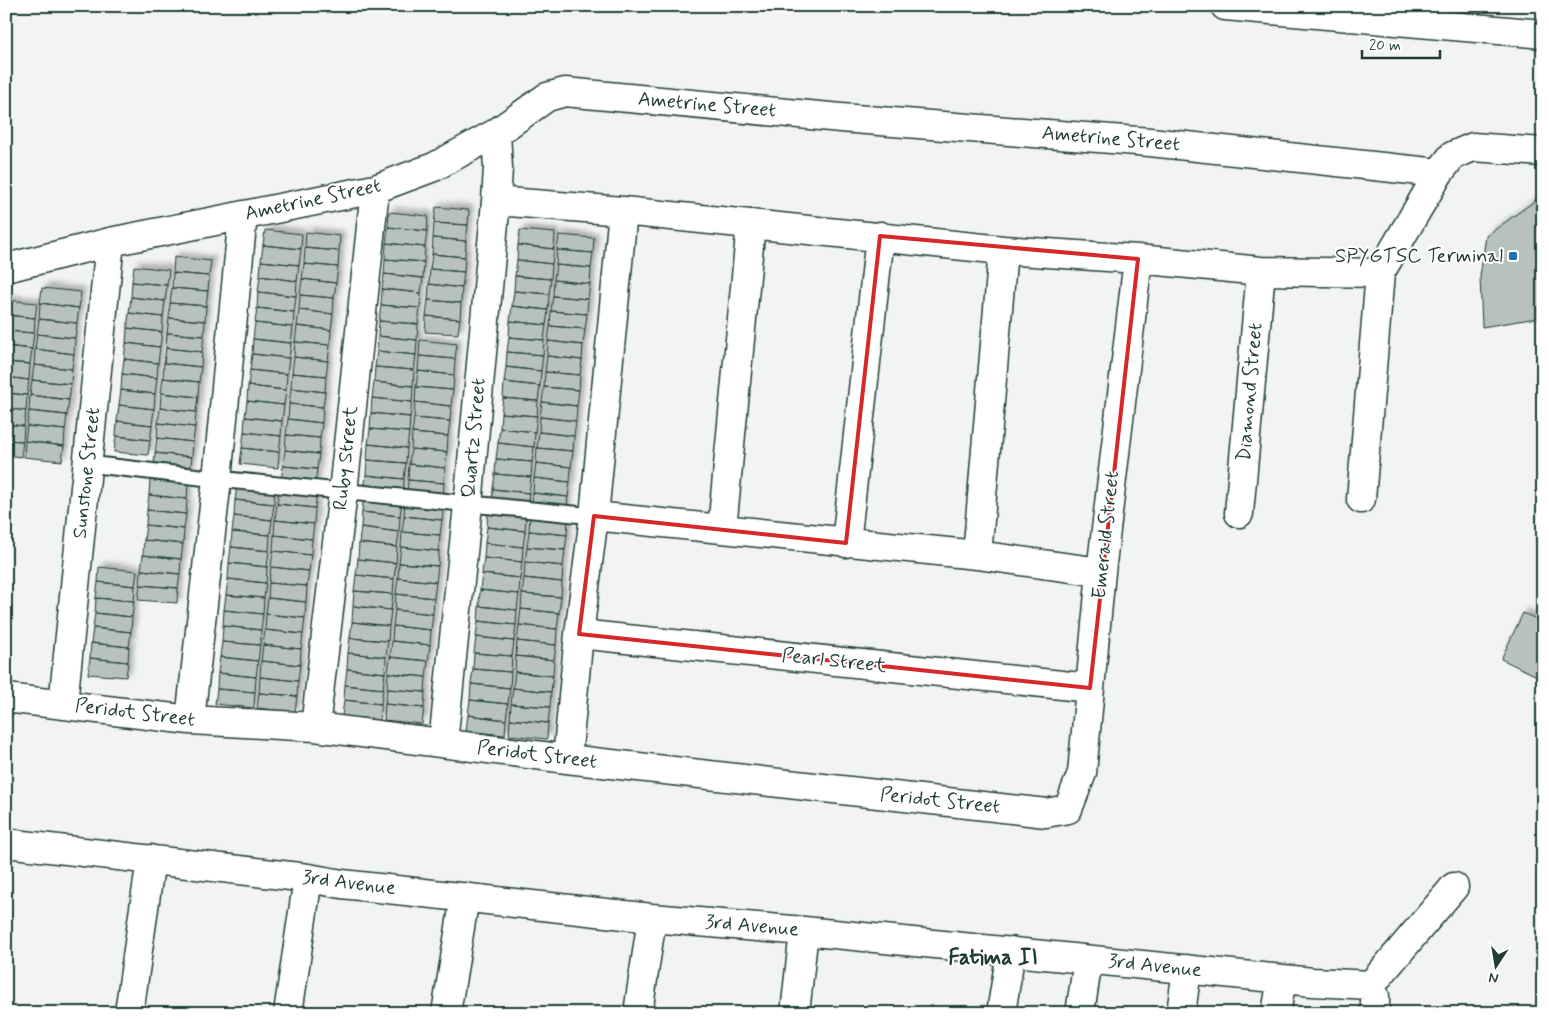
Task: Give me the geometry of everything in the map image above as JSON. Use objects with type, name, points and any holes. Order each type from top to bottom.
[{"type":"street","points":[[1225,6],[1543,34]]},
{"type":"street","name":"Ametrine Street","points":[[6,268],[110,242],[374,189],[434,167],[496,133],[547,97],[565,92],[841,118],[1150,142],[1439,173]]},
{"type":"street","name":"Quartz Street","points":[[443,743],[468,505],[496,201],[498,168],[496,133]]},
{"type":"street","points":[[1361,499],[1380,273],[1439,173],[1452,156],[1473,147],[1543,152]]},
{"type":"street","name":"Ruby Street","points":[[315,727],[343,492],[374,189]]},
{"type":"street","points":[[496,201],[623,211],[1003,250],[1138,259],[1261,271],[1380,273]]},
{"type":"street","points":[[567,759],[579,634],[594,516],[623,211]]},
{"type":"street","points":[[190,720],[217,480],[243,215]]},
{"type":"street","points":[[722,529],[751,224]]},
{"type":"street","points":[[846,543],[880,236]]},
{"type":"street","name":"Sunstone Street","points":[[63,704],[110,242]]},
{"type":"street","points":[[976,555],[1003,250]]},
{"type":"street","name":"Emerald Street","points":[[1068,809],[1082,773],[1101,572],[1138,259]]},
{"type":"street","name":"Diamond Street","points":[[1239,512],[1261,271]]},
{"type":"street","points":[[594,516],[976,555],[1101,572]]},
{"type":"street","name":"Pearl Street","points":[[579,634],[1090,688]]},
{"type":"street","name":"Peridot Street","points":[[6,698],[190,720],[315,727],[567,759],[1046,813],[1068,809]]},
{"type":"street","name":"3rd Avenue","points":[[7,846],[151,859],[308,878],[342,884],[652,918],[804,931],[1282,979],[1371,985]]},
{"type":"street","points":[[129,1013],[151,859]]},
{"type":"street","points":[[288,1013],[308,878]]},
{"type":"street","points":[[1375,1013],[1375,996],[1371,985],[1454,887]]},
{"type":"street","points":[[446,1013],[465,896]]},
{"type":"street","points":[[638,1013],[652,918]]},
{"type":"street","points":[[795,1013],[804,931]]},
{"type":"street","points":[[1001,1013],[1011,952]]},
{"type":"street","points":[[1080,1013],[1088,960]]},
{"type":"street","points":[[1181,1013],[1187,969]]},
{"type":"street","points":[[1276,1013],[1282,979]]},
{"type":"lane","points":[[88,464],[217,480],[594,516]]},
{"type":"highlighted area","points":[[880,236],[1138,259],[1090,688],[579,634],[594,516],[846,543]]},
{"type":"building","name":"SPYGTSC Terminal","points":[[1543,199],[1543,317],[1482,327],[1480,276],[1486,236],[1536,200]]},
{"type":"building","points":[[436,207],[469,210],[468,225],[434,223]]},
{"type":"building","points":[[389,212],[428,216],[427,231],[388,227]]},
{"type":"building","points":[[434,223],[468,225],[466,241],[433,238]]},
{"type":"building","points":[[388,227],[427,231],[425,247],[386,243]]},
{"type":"building","points":[[265,230],[302,234],[301,249],[263,245]]},
{"type":"building","points":[[520,230],[555,233],[554,249],[518,245]]},
{"type":"building","points":[[306,232],[340,236],[339,251],[305,248]]},
{"type":"building","points":[[559,235],[594,238],[593,253],[557,250]]},
{"type":"building","points":[[433,238],[466,241],[465,257],[432,254]]},
{"type":"building","points":[[386,243],[425,247],[424,262],[385,259]]},
{"type":"building","points":[[263,245],[301,249],[299,265],[261,261]]},
{"type":"building","points":[[518,245],[554,249],[552,264],[517,260]]},
{"type":"building","points":[[305,248],[339,251],[338,267],[304,264]]},
{"type":"building","points":[[557,250],[593,253],[591,268],[556,265]]},
{"type":"building","points":[[432,254],[465,257],[464,272],[430,269]]},
{"type":"building","points":[[174,257],[211,261],[209,276],[173,273]]},
{"type":"building","points":[[385,259],[424,262],[423,278],[384,274]]},
{"type":"building","points":[[517,260],[552,264],[551,279],[515,276]]},
{"type":"building","points":[[261,261],[299,265],[297,281],[260,276]]},
{"type":"building","points":[[304,264],[338,267],[336,283],[302,279]]},
{"type":"building","points":[[556,265],[591,268],[590,284],[554,280]]},
{"type":"building","points":[[134,266],[169,270],[167,285],[132,282]]},
{"type":"building","points":[[430,269],[464,272],[462,288],[429,284]]},
{"type":"building","points":[[173,273],[209,276],[208,291],[172,288]]},
{"type":"building","points":[[384,274],[423,278],[421,293],[382,289]]},
{"type":"building","points":[[260,276],[297,281],[296,296],[258,292]]},
{"type":"building","points":[[515,276],[551,279],[549,294],[514,291]]},
{"type":"building","points":[[302,279],[336,283],[334,298],[300,295]]},
{"type":"building","points":[[554,280],[590,284],[588,299],[553,296]]},
{"type":"building","points":[[132,282],[167,285],[165,301],[131,297]]},
{"type":"building","points":[[429,284],[462,288],[461,303],[428,300]]},
{"type":"building","points":[[42,288],[81,292],[79,308],[40,303]]},
{"type":"building","points":[[172,288],[208,291],[206,306],[170,303]]},
{"type":"building","points":[[382,289],[421,293],[420,308],[381,305]]},
{"type":"building","points":[[514,291],[549,294],[548,310],[512,306]]},
{"type":"building","points":[[258,292],[296,296],[294,312],[257,308]]},
{"type":"building","points":[[300,295],[334,298],[333,314],[299,310]]},
{"type":"building","points":[[553,296],[588,299],[587,314],[551,311]]},
{"type":"building","points":[[131,297],[165,301],[163,317],[129,313]]},
{"type":"building","points":[[6,300],[37,303],[35,318],[6,315]]},
{"type":"building","points":[[428,300],[461,303],[460,319],[426,316]]},
{"type":"building","points":[[40,303],[79,308],[77,323],[39,319]]},
{"type":"building","points":[[170,303],[206,306],[205,321],[169,318]]},
{"type":"building","points":[[381,305],[420,308],[418,324],[379,321]]},
{"type":"building","points":[[512,306],[548,310],[546,325],[510,321]]},
{"type":"building","points":[[257,308],[294,312],[293,327],[255,323]]},
{"type":"building","points":[[299,310],[333,314],[331,330],[297,326]]},
{"type":"building","points":[[551,311],[587,314],[585,329],[550,326]]},
{"type":"building","points":[[129,313],[163,317],[162,332],[127,328]]},
{"type":"building","points":[[6,315],[35,318],[34,333],[6,331]]},
{"type":"building","points":[[426,316],[460,319],[458,334],[425,332]]},
{"type":"building","points":[[169,318],[205,321],[204,336],[167,333]]},
{"type":"building","points":[[39,319],[77,323],[75,338],[37,334]]},
{"type":"building","points":[[379,321],[418,324],[417,340],[378,336]]},
{"type":"building","points":[[510,321],[546,325],[544,340],[509,337]]},
{"type":"building","points":[[255,323],[293,327],[291,343],[253,339]]},
{"type":"building","points":[[297,326],[331,330],[330,345],[295,342]]},
{"type":"building","points":[[550,326],[585,329],[583,345],[548,341]]},
{"type":"building","points":[[127,328],[162,332],[160,347],[126,343]]},
{"type":"building","points":[[6,331],[34,333],[32,349],[6,346]]},
{"type":"building","points":[[167,333],[204,336],[202,352],[166,348]]},
{"type":"building","points":[[37,334],[75,338],[74,354],[35,349]]},
{"type":"building","points":[[378,336],[417,340],[416,355],[377,351]]},
{"type":"building","points":[[509,337],[544,340],[543,355],[507,352]]},
{"type":"building","points":[[253,339],[291,343],[289,358],[252,354]]},
{"type":"building","points":[[420,340],[457,344],[455,359],[419,356]]},
{"type":"building","points":[[548,341],[583,345],[582,360],[547,356]]},
{"type":"building","points":[[295,342],[330,345],[328,361],[294,357]]},
{"type":"building","points":[[126,343],[160,347],[158,363],[124,359]]},
{"type":"building","points":[[6,346],[32,349],[30,364],[6,362]]},
{"type":"building","points":[[166,348],[202,352],[201,367],[164,363]]},
{"type":"building","points":[[35,349],[74,354],[72,369],[34,365]]},
{"type":"building","points":[[377,351],[416,355],[414,370],[375,367]]},
{"type":"building","points":[[507,352],[543,355],[541,371],[506,367]]},
{"type":"building","points":[[252,354],[289,358],[287,374],[250,370]]},
{"type":"building","points":[[419,356],[455,359],[454,375],[418,371]]},
{"type":"building","points":[[547,356],[582,360],[580,375],[545,372]]},
{"type":"building","points":[[294,357],[328,361],[326,376],[292,373]]},
{"type":"building","points":[[124,359],[158,363],[157,378],[122,374]]},
{"type":"building","points":[[6,362],[30,364],[29,380],[6,377]]},
{"type":"building","points":[[164,363],[201,367],[199,382],[163,378]]},
{"type":"building","points":[[34,365],[72,369],[71,384],[32,380]]},
{"type":"building","points":[[375,367],[414,370],[413,386],[374,382]]},
{"type":"building","points":[[506,367],[541,371],[540,386],[504,382]]},
{"type":"building","points":[[250,370],[287,374],[286,390],[248,386]]},
{"type":"building","points":[[418,371],[454,375],[453,390],[416,387]]},
{"type":"building","points":[[545,372],[580,375],[579,390],[544,387]]},
{"type":"building","points":[[292,373],[326,376],[325,392],[291,388]]},
{"type":"building","points":[[122,374],[157,378],[155,394],[121,390]]},
{"type":"building","points":[[6,377],[29,380],[27,395],[6,393]]},
{"type":"building","points":[[163,378],[199,382],[198,397],[161,393]]},
{"type":"building","points":[[32,380],[71,384],[69,400],[30,395]]},
{"type":"building","points":[[374,382],[413,386],[412,402],[372,398]]},
{"type":"building","points":[[504,382],[540,386],[538,401],[503,398]]},
{"type":"building","points":[[248,386],[286,390],[284,405],[247,401]]},
{"type":"building","points":[[416,387],[453,390],[451,406],[415,402]]},
{"type":"building","points":[[544,387],[579,390],[577,406],[542,402]]},
{"type":"building","points":[[291,388],[325,392],[323,407],[289,404]]},
{"type":"building","points":[[121,390],[155,394],[154,409],[119,405]]},
{"type":"building","points":[[6,393],[27,395],[26,411],[6,408]]},
{"type":"building","points":[[161,393],[198,397],[196,412],[160,408]]},
{"type":"building","points":[[30,395],[69,400],[67,415],[29,411]]},
{"type":"building","points":[[372,398],[412,402],[410,417],[371,413]]},
{"type":"building","points":[[503,398],[538,401],[537,416],[501,413]]},
{"type":"building","points":[[247,401],[284,405],[282,421],[245,417]]},
{"type":"building","points":[[415,402],[451,406],[450,421],[414,418]]},
{"type":"building","points":[[542,402],[577,406],[576,421],[540,417]]},
{"type":"building","points":[[289,404],[323,407],[322,423],[288,419]]},
{"type":"building","points":[[119,405],[154,409],[152,425],[117,421]]},
{"type":"building","points":[[6,408],[26,411],[24,426],[6,424]]},
{"type":"building","points":[[160,408],[196,412],[195,427],[158,423]]},
{"type":"building","points":[[29,411],[67,415],[65,430],[27,426]]},
{"type":"building","points":[[371,413],[410,417],[409,432],[370,429]]},
{"type":"building","points":[[501,413],[537,416],[535,432],[500,428]]},
{"type":"building","points":[[245,417],[282,421],[281,436],[244,432]]},
{"type":"building","points":[[540,417],[576,421],[574,436],[539,432]]},
{"type":"building","points":[[414,418],[450,421],[448,436],[412,433]]},
{"type":"building","points":[[288,419],[322,423],[320,438],[286,435]]},
{"type":"building","points":[[117,421],[152,425],[150,440],[116,436]]},
{"type":"building","points":[[158,423],[195,427],[193,442],[157,438]]},
{"type":"building","points":[[6,424],[24,426],[23,441],[6,440]]},
{"type":"building","points":[[27,426],[65,430],[64,446],[25,441]]},
{"type":"building","points":[[500,428],[535,432],[534,447],[498,443]]},
{"type":"building","points":[[370,429],[409,432],[407,448],[368,444]]},
{"type":"building","points":[[244,432],[281,436],[279,452],[242,448]]},
{"type":"building","points":[[539,432],[574,436],[573,451],[537,448]]},
{"type":"building","points":[[412,433],[448,436],[447,452],[411,449]]},
{"type":"building","points":[[286,435],[320,438],[319,454],[285,450]]},
{"type":"building","points":[[116,436],[150,440],[148,455],[114,452]]},
{"type":"building","points":[[157,438],[193,442],[192,457],[155,453]]},
{"type":"building","points":[[6,440],[23,441],[21,457],[6,455]]},
{"type":"building","points":[[25,441],[64,446],[62,461],[24,457]]},
{"type":"building","points":[[498,443],[534,447],[532,462],[496,459]]},
{"type":"building","points":[[368,444],[407,448],[406,463],[367,460]]},
{"type":"building","points":[[242,448],[279,452],[278,468],[240,464]]},
{"type":"building","points":[[537,448],[573,451],[571,467],[536,463]]},
{"type":"building","points":[[411,449],[447,452],[445,468],[409,464]]},
{"type":"building","points":[[285,450],[319,454],[317,469],[283,466]]},
{"type":"building","points":[[155,453],[192,457],[190,472],[154,468]]},
{"type":"building","points":[[496,459],[532,462],[531,477],[495,474]]},
{"type":"building","points":[[367,460],[406,463],[404,479],[366,475]]},
{"type":"building","points":[[536,463],[571,467],[570,482],[534,478]]},
{"type":"building","points":[[409,464],[445,468],[444,483],[408,480]]},
{"type":"building","points":[[283,466],[317,469],[315,485],[281,481]]},
{"type":"building","points":[[495,474],[531,477],[529,493],[493,489]]},
{"type":"building","points":[[366,475],[404,479],[403,494],[364,491]]},
{"type":"building","points":[[534,478],[570,482],[568,497],[533,493]]},
{"type":"building","points":[[150,480],[188,484],[187,499],[149,495]]},
{"type":"building","points":[[408,480],[444,483],[443,498],[407,495]]},
{"type":"building","points":[[237,485],[275,488],[274,504],[235,500]]},
{"type":"building","points":[[279,488],[317,492],[315,508],[277,504]]},
{"type":"building","points":[[493,489],[529,493],[527,508],[492,504]]},
{"type":"building","points":[[533,493],[568,497],[566,512],[531,509]]},
{"type":"building","points":[[149,495],[187,499],[186,514],[147,510]]},
{"type":"building","points":[[364,496],[402,500],[400,516],[362,512]]},
{"type":"building","points":[[235,500],[274,504],[272,520],[234,516]]},
{"type":"building","points":[[405,500],[444,504],[442,520],[404,516]]},
{"type":"building","points":[[277,504],[315,508],[314,524],[275,520]]},
{"type":"building","points":[[147,510],[186,514],[184,529],[146,525]]},
{"type":"building","points":[[488,511],[526,515],[525,531],[487,527]]},
{"type":"building","points":[[362,512],[400,516],[399,532],[361,527]]},
{"type":"building","points":[[530,515],[568,519],[567,535],[529,531]]},
{"type":"building","points":[[234,516],[272,520],[270,535],[232,532]]},
{"type":"building","points":[[404,516],[442,520],[440,535],[402,532]]},
{"type":"building","points":[[275,520],[314,524],[312,539],[274,535]]},
{"type":"building","points":[[146,525],[184,529],[183,544],[144,540]]},
{"type":"building","points":[[361,527],[399,532],[397,547],[359,543]]},
{"type":"building","points":[[487,527],[525,531],[523,547],[485,543]]},
{"type":"building","points":[[529,531],[567,535],[565,550],[527,547]]},
{"type":"building","points":[[232,532],[270,535],[269,551],[231,547]]},
{"type":"building","points":[[402,532],[440,535],[439,551],[401,547]]},
{"type":"building","points":[[274,535],[312,539],[311,555],[273,551]]},
{"type":"building","points":[[144,540],[183,544],[181,559],[143,555]]},
{"type":"building","points":[[359,543],[397,547],[396,563],[358,559]]},
{"type":"building","points":[[485,543],[523,547],[522,562],[484,558]]},
{"type":"building","points":[[231,547],[269,551],[267,567],[229,563]]},
{"type":"building","points":[[401,547],[439,551],[438,566],[399,563]]},
{"type":"building","points":[[527,547],[565,550],[563,566],[525,562]]},
{"type":"building","points":[[273,551],[311,555],[309,571],[271,567]]},
{"type":"building","points":[[143,555],[181,559],[180,574],[141,570]]},
{"type":"building","points":[[484,558],[522,562],[520,578],[482,574]]},
{"type":"building","points":[[358,559],[396,563],[394,579],[356,575]]},
{"type":"building","points":[[525,562],[563,566],[562,582],[524,578]]},
{"type":"building","points":[[229,563],[267,567],[266,583],[228,579]]},
{"type":"building","points":[[399,563],[438,566],[436,582],[398,578]]},
{"type":"building","points":[[99,567],[137,571],[135,586],[98,582]]},
{"type":"building","points":[[271,567],[309,571],[307,586],[269,583]]},
{"type":"building","points":[[141,570],[180,574],[178,588],[140,585]]},
{"type":"building","points":[[482,574],[520,578],[519,594],[480,590]]},
{"type":"building","points":[[356,575],[394,579],[393,594],[354,591]]},
{"type":"building","points":[[398,578],[436,582],[434,598],[396,594]]},
{"type":"building","points":[[524,578],[562,582],[561,597],[522,594]]},
{"type":"building","points":[[228,579],[266,583],[264,598],[226,595]]},
{"type":"building","points":[[98,582],[135,586],[134,601],[96,598]]},
{"type":"building","points":[[269,583],[307,586],[306,602],[268,598]]},
{"type":"building","points":[[140,585],[178,588],[177,603],[138,600]]},
{"type":"building","points":[[480,590],[519,594],[517,610],[479,606]]},
{"type":"building","points":[[354,591],[393,594],[391,610],[353,606]]},
{"type":"building","points":[[396,594],[434,598],[433,614],[395,610]]},
{"type":"building","points":[[522,594],[561,597],[559,613],[521,609]]},
{"type":"building","points":[[226,595],[264,598],[263,614],[224,610]]},
{"type":"building","points":[[96,598],[134,601],[132,617],[95,613]]},
{"type":"building","points":[[268,598],[306,602],[305,618],[266,614]]},
{"type":"building","points":[[353,606],[391,610],[389,626],[352,622]]},
{"type":"building","points":[[479,606],[517,610],[516,625],[478,621]]},
{"type":"building","points":[[521,609],[559,613],[557,629],[519,625]]},
{"type":"building","points":[[224,610],[263,614],[261,630],[223,626]]},
{"type":"building","points":[[395,610],[433,614],[431,630],[393,626]]},
{"type":"building","points":[[95,613],[132,617],[131,632],[93,628]]},
{"type":"building","points":[[1523,613],[1543,622],[1543,674],[1541,678],[1501,659]]},
{"type":"building","points":[[266,614],[305,618],[303,634],[265,630]]},
{"type":"building","points":[[478,621],[516,625],[514,641],[476,637]]},
{"type":"building","points":[[352,622],[389,626],[388,641],[350,638]]},
{"type":"building","points":[[519,625],[557,629],[556,645],[517,641]]},
{"type":"building","points":[[223,626],[261,630],[260,645],[222,642]]},
{"type":"building","points":[[393,626],[431,630],[430,645],[392,641]]},
{"type":"building","points":[[93,628],[131,632],[129,647],[91,643]]},
{"type":"building","points":[[265,630],[303,634],[301,649],[263,645]]},
{"type":"building","points":[[476,637],[514,641],[512,656],[474,653]]},
{"type":"building","points":[[350,638],[388,641],[386,657],[348,653]]},
{"type":"building","points":[[392,641],[430,645],[428,661],[390,657]]},
{"type":"building","points":[[517,641],[556,645],[554,660],[516,656]]},
{"type":"building","points":[[222,642],[260,645],[258,661],[220,657]]},
{"type":"building","points":[[91,643],[129,647],[128,662],[90,658]]},
{"type":"building","points":[[263,645],[301,649],[300,665],[261,661]]},
{"type":"building","points":[[348,653],[386,657],[385,673],[347,669]]},
{"type":"building","points":[[474,653],[512,656],[511,672],[473,669]]},
{"type":"building","points":[[516,656],[554,660],[553,676],[515,672]]},
{"type":"building","points":[[220,657],[258,661],[256,677],[218,673]]},
{"type":"building","points":[[390,657],[428,661],[426,677],[388,673]]},
{"type":"building","points":[[90,658],[128,662],[126,677],[88,674]]},
{"type":"building","points":[[261,661],[300,665],[298,681],[260,677]]},
{"type":"building","points":[[347,669],[385,673],[383,689],[345,685]]},
{"type":"building","points":[[473,669],[511,672],[510,688],[471,684]]},
{"type":"building","points":[[515,672],[553,676],[551,692],[513,688]]},
{"type":"building","points":[[218,673],[256,677],[255,692],[217,689]]},
{"type":"building","points":[[388,673],[426,677],[425,692],[387,689]]},
{"type":"building","points":[[260,677],[298,681],[297,696],[259,693]]},
{"type":"building","points":[[471,684],[510,688],[508,704],[470,700]]},
{"type":"building","points":[[345,685],[383,689],[381,704],[344,700]]},
{"type":"building","points":[[513,688],[551,692],[550,707],[511,704]]},
{"type":"building","points":[[217,689],[255,692],[254,708],[215,704]]},
{"type":"building","points":[[387,689],[425,692],[424,708],[385,704]]},
{"type":"building","points":[[259,693],[297,696],[295,712],[257,708]]},
{"type":"building","points":[[344,700],[381,704],[380,720],[342,716]]},
{"type":"building","points":[[470,700],[508,704],[506,720],[468,715]]},
{"type":"building","points":[[385,704],[424,708],[422,724],[384,720]]},
{"type":"building","points":[[511,704],[550,707],[548,723],[510,719]]},
{"type":"building","points":[[468,715],[506,720],[505,735],[466,731]]},
{"type":"building","points":[[510,719],[548,723],[547,739],[509,735]]},
{"type":"place","name":"SPYGTSC Terminal","points":[[1513,256]]},
{"type":"district","name":"Fatima II","points":[[993,958]]}]
